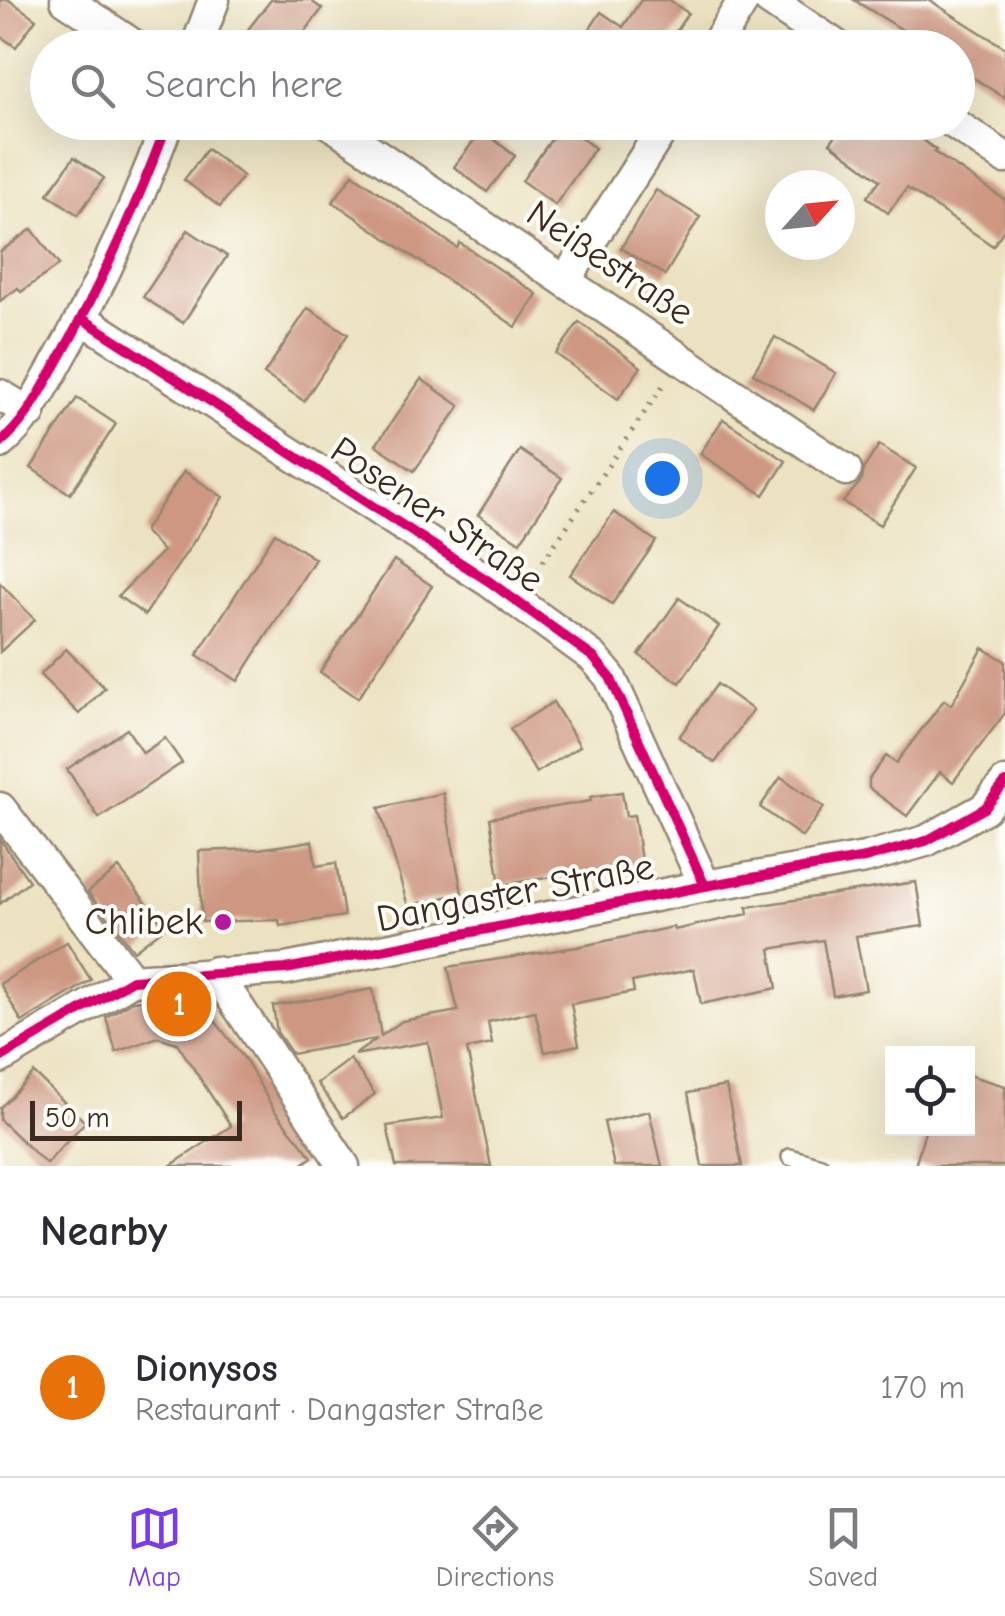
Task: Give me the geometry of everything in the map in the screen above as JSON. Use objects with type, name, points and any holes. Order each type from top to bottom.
[{"type":"street","points":[[66,0],[111,30]]},
{"type":"street","points":[[207,30],[214,0]]},
{"type":"street","points":[[725,30],[744,0]]},
{"type":"street","points":[[768,0],[813,30]]},
{"type":"street","points":[[975,138],[1005,158]]},
{"type":"street","points":[[0,443],[30,412],[82,318],[161,140]]},
{"type":"street","name":"Neißestraße","points":[[355,140],[846,470]]},
{"type":"street","points":[[564,281],[655,140]]},
{"type":"street","name":"Posener Straße","points":[[82,318],[515,602],[592,657],[610,677],[704,886]]},
{"type":"street","points":[[0,396],[30,412]]},
{"type":"street","name":"Dangaster Straße","points":[[132,980],[286,969],[865,858],[926,841],[995,810],[1005,782]]},
{"type":"street","points":[[0,808],[132,980],[0,1058]]},
{"type":"street","points":[[214,972],[332,1162]]},
{"type":"lane","points":[[790,1157],[822,1166]]},
{"type":"path","points":[[515,602],[681,359]]},
{"type":"building","points":[[0,0],[9,0],[36,19],[16,47],[0,36]]},
{"type":"building","points":[[271,0],[310,0],[322,9],[306,30],[248,30]]},
{"type":"building","points":[[641,0],[669,0],[688,13],[677,30],[589,30],[601,12],[623,27]]},
{"type":"building","points":[[854,0],[929,0],[1005,48],[1005,98],[975,79],[975,30],[903,30]]},
{"type":"building","points":[[474,140],[495,140],[515,156],[487,192],[454,167]]},
{"type":"building","points":[[551,140],[584,140],[595,148],[555,205],[522,181]]},
{"type":"building","points":[[923,140],[934,152],[1005,200],[1005,228],[993,246],[907,188],[888,213],[867,197],[880,180],[830,143]]},
{"type":"building","points":[[207,149],[243,176],[220,207],[184,180]]},
{"type":"building","points":[[74,157],[104,178],[78,215],[48,194]]},
{"type":"building","points":[[353,174],[457,248],[460,243],[537,294],[516,327],[333,202]]},
{"type":"building","points":[[656,190],[700,217],[665,275],[621,248]]},
{"type":"building","points":[[32,229],[59,265],[21,292],[18,288],[0,301],[0,252]]},
{"type":"building","points":[[188,230],[227,256],[183,323],[143,297]]},
{"type":"building","points":[[308,308],[348,334],[304,401],[264,374]]},
{"type":"building","points":[[579,322],[641,367],[618,399],[556,354]]},
{"type":"building","points":[[775,337],[836,373],[814,410],[753,373]]},
{"type":"building","points":[[421,379],[460,406],[414,471],[376,445]]},
{"type":"building","points":[[77,398],[116,424],[70,494],[31,468]]},
{"type":"building","points":[[723,419],[786,461],[764,495],[700,454]]},
{"type":"building","points":[[879,445],[916,468],[880,525],[843,502],[862,480],[864,468]]},
{"type":"building","points":[[520,450],[562,478],[520,542],[478,515]]},
{"type":"building","points":[[184,471],[223,497],[145,615],[118,596],[163,551],[144,531]]},
{"type":"building","points":[[614,512],[656,541],[612,604],[570,575]]},
{"type":"building","points":[[275,533],[315,559],[238,681],[197,655]]},
{"type":"building","points":[[394,560],[432,586],[358,698],[320,672]]},
{"type":"building","points":[[0,583],[35,620],[0,652]]},
{"type":"building","points":[[679,598],[719,626],[680,683],[639,655]]},
{"type":"building","points":[[983,648],[1005,661],[1005,713],[953,782],[940,772],[907,816],[869,788],[869,779],[886,756],[896,763],[944,700],[951,705]]},
{"type":"building","points":[[66,649],[105,688],[79,714],[40,675]]},
{"type":"building","points":[[717,684],[753,710],[715,763],[679,737]]},
{"type":"building","points":[[553,702],[580,746],[536,773],[510,729]]},
{"type":"building","points":[[127,729],[143,753],[165,738],[182,763],[99,818],[67,769]]},
{"type":"building","points":[[781,777],[824,807],[802,837],[760,807]]},
{"type":"building","points":[[622,792],[626,816],[634,815],[642,867],[500,885],[490,818]]},
{"type":"building","points":[[443,793],[462,893],[408,906],[379,808]]},
{"type":"building","points":[[0,839],[29,881],[0,904]]},
{"type":"building","points":[[312,841],[316,866],[336,863],[344,916],[280,926],[279,920],[202,922],[199,851],[259,849]]},
{"type":"building","points":[[119,868],[165,927],[134,951],[88,892]]},
{"type":"building","points":[[916,882],[923,926],[856,936],[866,990],[833,996],[823,940],[770,949],[777,988],[701,1004],[694,969],[632,982],[634,992],[571,1004],[579,1045],[545,1052],[535,1011],[488,1022],[492,1044],[467,1049],[491,1166],[396,1166],[387,1126],[443,1118],[428,1042],[354,1055],[377,1039],[292,1054],[277,1032],[273,1006],[373,989],[381,1036],[402,1021],[458,1011],[448,967],[673,927],[674,930],[748,914],[747,907]]},
{"type":"building","points":[[67,942],[91,980],[22,1022],[0,984]]},
{"type":"building","points":[[185,995],[205,1008],[247,1062],[274,1110],[312,1157],[300,1166],[170,1166],[231,1126],[177,1043],[158,1037],[116,1052],[106,1017],[133,1001]]},
{"type":"building","points":[[350,1059],[375,1094],[343,1118],[317,1083]]},
{"type":"building","points":[[34,1073],[85,1122],[46,1164],[0,1120],[0,1108]]},
{"type":"building","points":[[975,1077],[1005,1086],[1005,1166],[915,1166],[924,1136],[975,1136]]},
{"type":"building","points":[[726,1086],[742,1166],[702,1166],[688,1093]]},
{"type":"building","points":[[649,1111],[662,1166],[614,1166],[604,1122]]},
{"type":"cycle path","points":[[0,443],[30,408],[86,309],[161,140]]},
{"type":"cycle path","points":[[83,319],[490,582],[593,657],[610,677],[705,886]]},
{"type":"cycle path","points":[[0,1058],[132,980],[286,969],[865,858],[926,841],[985,808],[1005,783]]},
{"type":"place","name":"Chlibek","points":[[223,922]]},
{"type":"place","name":"Dionysos","points":[[179,1004]]}]
